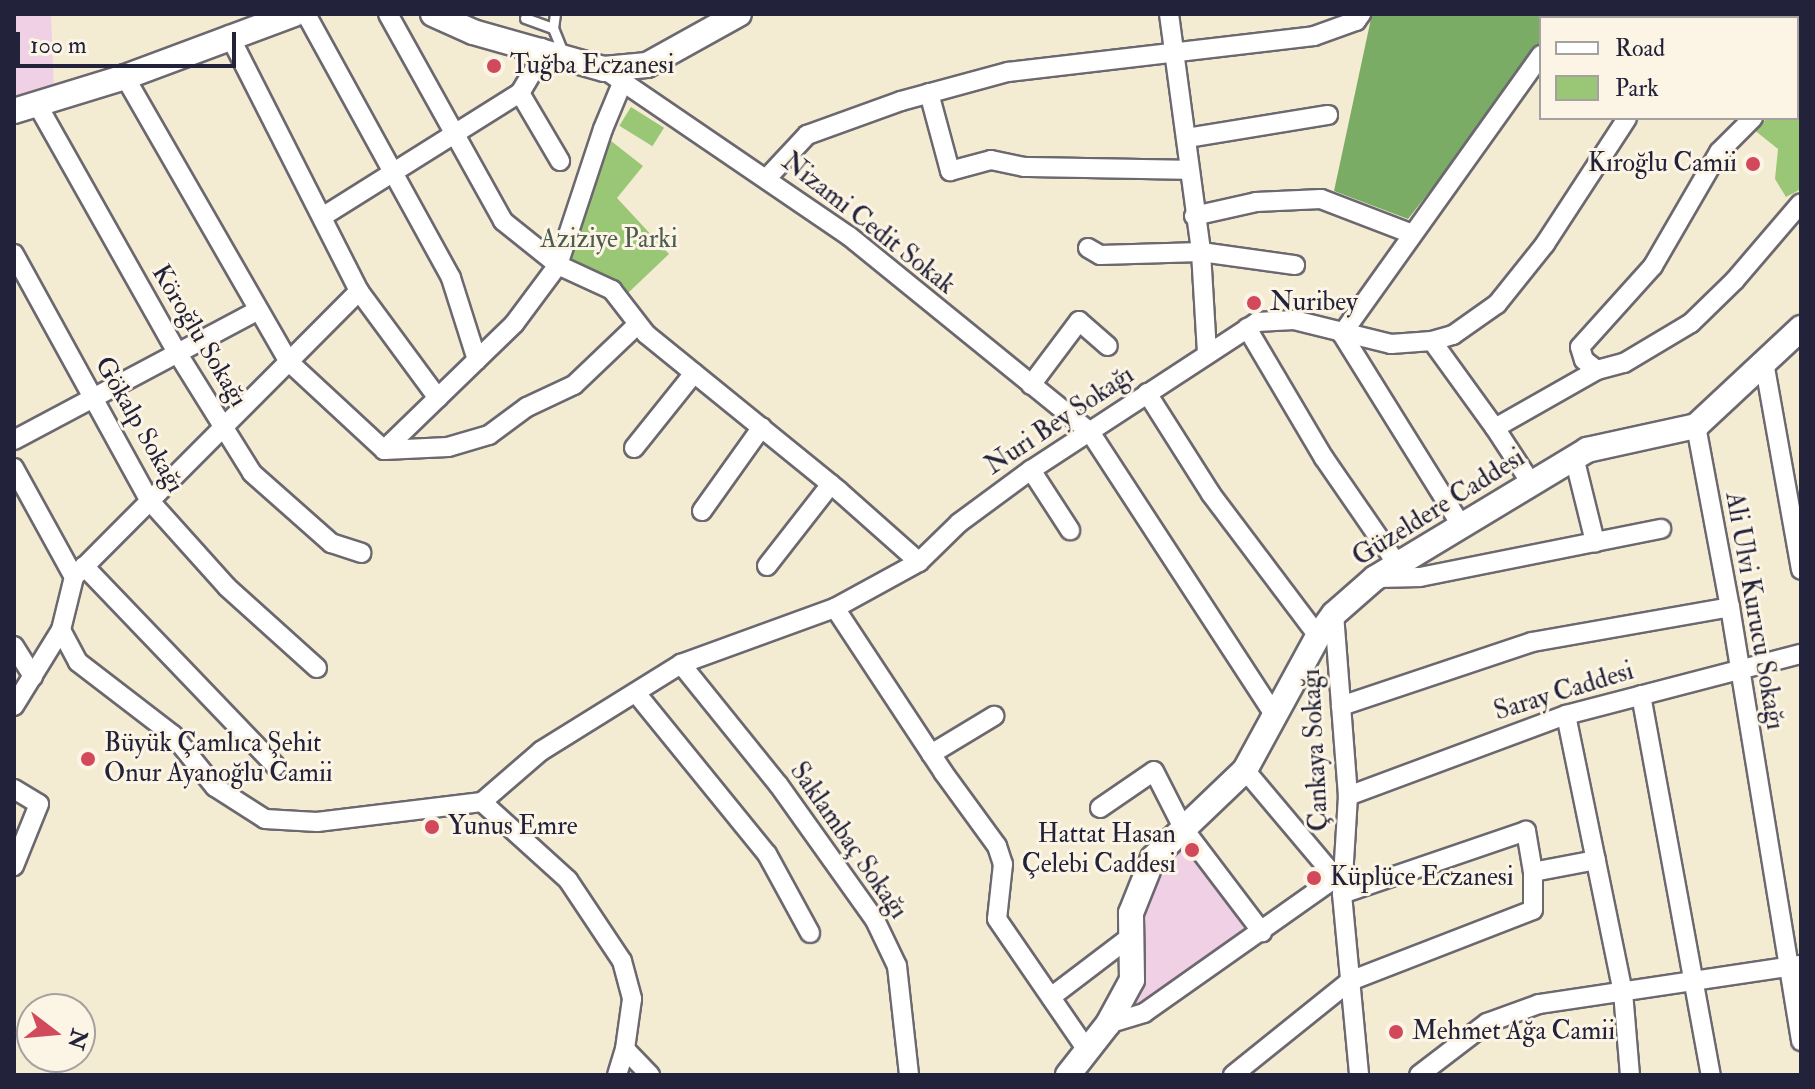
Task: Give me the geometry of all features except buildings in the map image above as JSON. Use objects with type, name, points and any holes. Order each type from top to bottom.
[{"type":"street","points":[[25,107],[125,77],[229,35],[294,14]]},
{"type":"street","points":[[306,14],[451,278],[477,360]]},
{"type":"street","points":[[388,14],[503,221],[558,265],[612,290],[638,324],[831,484],[919,562]]},
{"type":"street","points":[[433,14],[473,32],[547,38],[564,56],[614,75],[647,65],[739,14]]},
{"type":"street","points":[[1169,14],[1201,252],[1207,353]]},
{"type":"street","points":[[767,178],[807,135],[929,93],[1008,72],[1314,36],[1356,21],[1361,14]]},
{"type":"street","points":[[229,35],[359,291],[438,398]]},
{"type":"street","points":[[322,217],[520,93],[536,66],[547,38]]},
{"type":"street","points":[[1461,525],[1342,334],[1539,58]]},
{"type":"street","points":[[384,450],[514,324],[558,265],[603,129],[614,75]]},
{"type":"street","name":"Nizami Cedit Sokak","points":[[614,75],[849,236],[1090,432],[1275,716]]},
{"type":"street","points":[[125,77],[288,361],[384,450],[448,447],[489,435],[527,407],[574,385],[638,324]]},
{"type":"street","points":[[520,93],[560,161]]},
{"type":"street","points":[[929,93],[950,171],[991,160],[1024,167],[1189,170]]},
{"type":"street","name":"Köroğlu Sokağı","points":[[25,107],[252,473],[331,543],[361,553]]},
{"type":"street","points":[[1187,138],[1328,115]]},
{"type":"street","name":"Nuri Bey Sokağı","points":[[482,802],[541,751],[681,664],[835,608],[919,562],[959,523],[1031,470],[1257,322],[1294,320],[1391,344],[1432,341],[1453,335],[1497,304],[1545,244],[1626,120]]},
{"type":"street","points":[[1597,370],[1584,360],[1580,347],[1653,266],[1719,152],[1751,120]]},
{"type":"street","points":[[1194,216],[1256,202],[1321,199],[1412,234]]},
{"type":"street","points":[[1495,428],[1597,370],[1624,363],[1691,323],[1735,280],[1801,203]]},
{"type":"street","points":[[1088,248],[1100,255],[1201,252],[1295,265]]},
{"type":"street","name":"Gökalp Sokağı","points":[[14,254],[149,500],[227,587],[317,668]]},
{"type":"street","points":[[14,706],[61,630],[79,572],[359,291]]},
{"type":"street","points":[[14,440],[258,310]]},
{"type":"street","points":[[1031,385],[1079,321],[1108,346]]},
{"type":"street","points":[[1247,328],[1324,458],[1397,564]]},
{"type":"street","points":[[1696,426],[1801,328]]},
{"type":"street","points":[[1432,341],[1531,483]]},
{"type":"street","points":[[1764,362],[1796,508],[1801,570]]},
{"type":"street","points":[[634,448],[694,373]]},
{"type":"street","points":[[1147,393],[1211,494],[1318,636]]},
{"type":"street","name":"Güzeldere Caddesi","points":[[1068,1075],[1108,1024],[1132,980],[1131,913],[1153,858],[1245,770],[1318,636],[1334,614],[1375,578],[1587,450],[1696,426]]},
{"type":"street","name":"Ali Ulvi Kurucu Sokağı","points":[[1696,426],[1794,966],[1801,1041]]},
{"type":"street","points":[[702,511],[762,427]]},
{"type":"street","points":[[1574,457],[1595,542]]},
{"type":"street","points":[[14,468],[79,572],[276,766]]},
{"type":"street","points":[[1031,470],[1070,530]]},
{"type":"street","points":[[767,566],[831,484]]},
{"type":"street","points":[[1375,578],[1420,577],[1661,529]]},
{"type":"street","points":[[1341,706],[1532,642],[1730,607]]},
{"type":"street","points":[[835,608],[931,754],[997,846],[1003,864],[997,919],[1087,1050]]},
{"type":"street","name":"Çankaya Sokağı","points":[[1334,614],[1348,796],[1341,881],[1359,1075]]},
{"type":"street","points":[[61,630],[78,662],[173,735],[215,787],[265,819],[317,822],[482,802],[568,880],[622,961],[632,999],[625,1049],[617,1075]]},
{"type":"street","points":[[14,646],[33,676]]},
{"type":"street","name":"Saray Caddesi","points":[[1348,796],[1566,715],[1801,654]]},
{"type":"street","name":"Saklambaç Sokağı","points":[[681,664],[778,784],[875,920],[897,966],[909,1075]]},
{"type":"street","points":[[636,693],[767,854],[810,933]]},
{"type":"street","points":[[1641,695],[1711,1075]]},
{"type":"street","points":[[1566,715],[1623,992],[1629,1075]]},
{"type":"street","points":[[931,754],[994,716]]},
{"type":"street","points":[[1245,770],[1341,881]]},
{"type":"street","points":[[1100,808],[1154,771],[1183,828],[1262,932]]},
{"type":"street","points":[[14,789],[39,804],[14,866]]},
{"type":"street","points":[[1108,1024],[1144,1013],[1341,881],[1526,831],[1533,872],[1533,910],[1350,981],[1233,1075]]},
{"type":"street","points":[[1533,872],[1596,860]]},
{"type":"street","points":[[1051,997],[1131,936]]},
{"type":"street","points":[[1419,1075],[1487,1023],[1539,1004],[1794,966]]},
{"type":"street","points":[[625,1049],[650,1075]]},
{"type":"lane","points":[[525,18],[547,38],[555,14]]},
{"type":"shaded area","points":[[14,14],[51,14],[54,91],[14,102]]},
{"type":"shaded area","points":[[1182,840],[1253,932],[1139,1007],[1134,999],[1138,910],[1155,866]]},
{"type":"green space","points":[[1372,14],[1568,14],[1539,16],[1539,52],[1408,219],[1334,191]]},
{"type":"green space","points":[[631,107],[664,128],[652,146],[619,126]]},
{"type":"green space","points":[[1801,109],[1801,189],[1786,197],[1775,179],[1778,149],[1753,129],[1765,120],[1799,120]]},
{"type":"green space","name":"Aziziye Parki","points":[[606,137],[643,166],[617,198],[669,254],[628,293],[566,259]]},
{"type":"place","name":"Tuğba Eczanesi","points":[[494,66]]},
{"type":"place","name":"Kıroğlu Camii","points":[[1753,164]]},
{"type":"place","name":"Nuribey","points":[[1254,303]]},
{"type":"place","name":"Büyük Çamlıca Şehit Onur Ayanoğlu Camii","points":[[88,759]]},
{"type":"place","name":"Yunus Emre","points":[[432,827]]},
{"type":"place","name":"Hattat Hasan Çelebi Caddesi","points":[[1192,850]]},
{"type":"place","name":"Küplüce Eczanesi","points":[[1314,878]]},
{"type":"place","name":"Mehmet Ağa Camii","points":[[1396,1032]]}]
